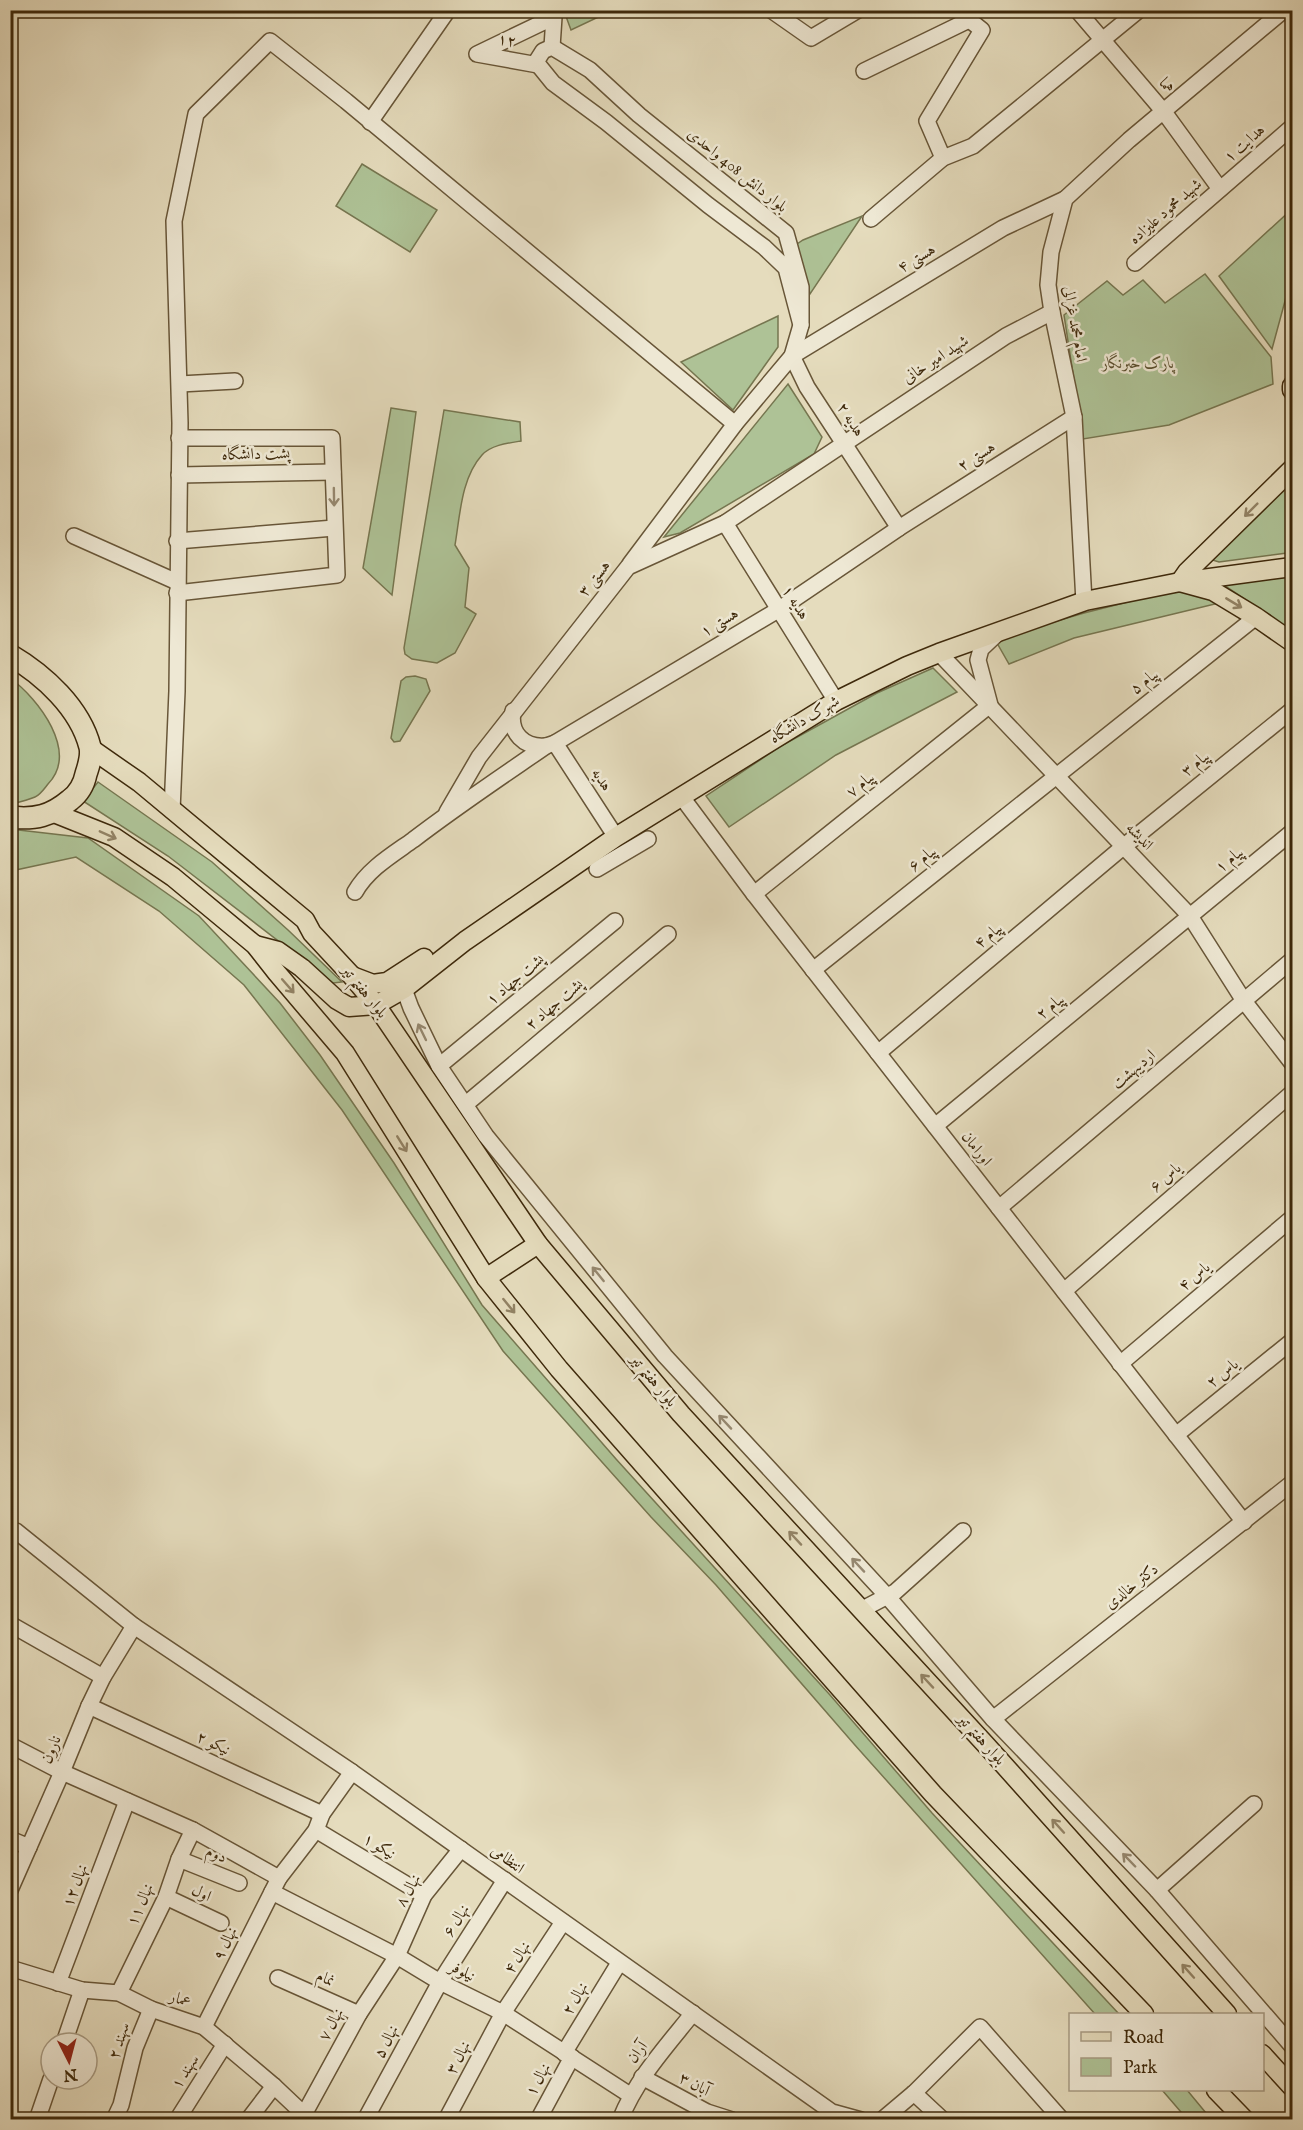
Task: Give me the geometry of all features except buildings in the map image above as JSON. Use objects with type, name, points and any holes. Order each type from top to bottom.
[{"type":"highway","points":[[10,655],[51,685],[78,718],[90,748],[90,761],[84,782],[73,798],[54,813],[23,818],[10,817]]},
{"type":"main road","points":[[1184,577],[1293,469]]},
{"type":"main road","points":[[1184,577],[1293,556]]},
{"type":"main road","name":"شهرک دانشگاه","points":[[376,1005],[409,984],[465,940],[614,834],[681,796],[832,697],[939,653],[998,633],[1083,596],[1184,577],[1293,567]]},
{"type":"main road","points":[[1184,577],[1213,591],[1293,642]]},
{"type":"main road","points":[[352,976],[373,984],[387,982],[406,971],[480,917],[832,697],[925,648],[1005,617],[1083,596]]},
{"type":"main road","name":"بلوار هفتم تیر","points":[[90,748],[118,766],[305,920],[312,933],[376,1005],[538,1244],[681,1414],[986,1745],[1226,2013]]},
{"type":"main road","points":[[54,813],[114,837],[173,877],[255,945],[345,1053],[486,1278],[559,1369],[933,1794],[1143,2013]]},
{"type":"main road","points":[[255,945],[278,951],[302,968],[337,1000],[349,1007],[376,1005]]},
{"type":"main road","points":[[486,1278],[538,1244]]},
{"type":"main road","points":[[1264,2055],[1293,2087]]},
{"type":"main road","points":[[1217,2091],[1245,2120]]},
{"type":"street","points":[[370,122],[448,10]]},
{"type":"street","points":[[771,10],[811,38],[858,10]]},
{"type":"street","name":"هما","points":[[1077,10],[1164,112],[1220,189]]},
{"type":"street","points":[[871,219],[943,159],[973,146],[1139,10]]},
{"type":"street","points":[[1065,199],[1284,10]]},
{"type":"street","points":[[864,71],[963,15],[982,30],[927,121],[943,159]]},
{"type":"street","name":"۱۲","points":[[538,65],[477,54],[554,17],[552,47]]},
{"type":"street","points":[[172,811],[177,691],[180,384],[174,221],[196,114],[270,41],[735,424]]},
{"type":"street","points":[[552,47],[543,51],[536,62],[553,82],[764,247],[786,268],[801,325],[792,356],[735,424],[628,567]]},
{"type":"street","name":"بلوار دانش 408 واحدی","points":[[552,47],[590,70],[639,115],[786,233],[801,287],[801,325]]},
{"type":"street","name":"هدایت ۱","points":[[1220,189],[1293,127]]},
{"type":"street","name":"شهید محمود علیزاده","points":[[1136,263],[1220,189]]},
{"type":"street","name":"امام محمد غزالی","points":[[1065,199],[1051,252],[1048,285],[1074,417],[1083,596]]},
{"type":"street","name":"هستی ۴","points":[[792,356],[1003,228],[1065,199]]},
{"type":"street","name":"شهید امیر خانی","points":[[843,443],[1006,336],[1052,312]]},
{"type":"street","name":"هدیه ۲","points":[[792,356],[807,387],[899,528]]},
{"type":"street","points":[[180,384],[235,381]]},
{"type":"street","name":"هستی ۲","points":[[899,528],[1074,417]]},
{"type":"street","name":"پشت دانشگاه","points":[[179,438],[333,438],[333,472],[179,475]]},
{"type":"street","name":"هستی ۳","points":[[446,815],[479,757],[628,567],[725,523],[843,443]]},
{"type":"street","points":[[74,536],[177,587],[337,575],[333,472]]},
{"type":"street","name":"هدیه ۱","points":[[725,523],[832,697]]},
{"type":"street","points":[[177,541],[334,528]]},
{"type":"street","name":"هستی ۱","points":[[355,892],[374,869],[446,815],[550,744],[778,610],[899,528]]},
{"type":"street","name":"پیام ۵","points":[[1055,776],[1256,617]]},
{"type":"street","points":[[990,705],[978,660],[981,649],[998,633]]},
{"type":"street","name":"اندیشه","points":[[939,653],[1190,916],[1244,1001],[1293,1062]]},
{"type":"street","name":"پیام ۷","points":[[754,894],[990,705]]},
{"type":"street","name":"پیام ۳","points":[[1123,847],[1293,710]]},
{"type":"street","points":[[513,711],[512,723],[520,739],[532,746],[550,744]]},
{"type":"street","name":"هدیه","points":[[550,744],[614,834]]},
{"type":"street","name":"پیام ۶","points":[[813,970],[1055,776]]},
{"type":"street","name":"اورامان","points":[[681,796],[754,894],[1244,1522]]},
{"type":"street","name":"پیام ۱","points":[[1190,916],[1293,832]]},
{"type":"street","points":[[597,869],[648,839]]},
{"type":"street","name":"پیام ۴","points":[[878,1053],[1123,847]]},
{"type":"street","name":"پیام ۲","points":[[934,1125],[1190,916]]},
{"type":"street","name":"پشت جهاد ۱","points":[[439,1066],[615,921]]},
{"type":"street","name":"پشت جهاد ۲","points":[[466,1104],[668,934]]},
{"type":"street","name":"اردیبهشت","points":[[999,1208],[1293,960]]},
{"type":"street","points":[[409,984],[411,1008],[439,1066],[486,1136],[664,1356],[887,1596],[993,1719],[1157,1890],[1293,2046]]},
{"type":"street","name":"یاس ۶","points":[[1064,1292],[1293,1093]]},
{"type":"street","name":"یاس ۴","points":[[1120,1364],[1293,1218]]},
{"type":"street","name":"یاس ۲","points":[[1176,1435],[1293,1341]]},
{"type":"street","name":"دکتر خالدی","points":[[993,1719],[1293,1483]]},
{"type":"street","points":[[861,1610],[895,1592],[963,1531]]},
{"type":"street","name":"انتظامی","points":[[13,1536],[134,1626],[352,1772],[832,2112],[861,2120]]},
{"type":"street","points":[[10,1624],[103,1677]]},
{"type":"street","name":"نارون","points":[[10,1890],[89,1706],[103,1677],[134,1626]]},
{"type":"street","name":"نیکو ۲","points":[[89,1706],[322,1814]]},
{"type":"street","points":[[10,1745],[62,1772],[193,1830],[279,1878]]},
{"type":"street","name":"نهال ۹","points":[[204,2027],[279,1878],[316,1830],[322,1814],[352,1772]]},
{"type":"street","name":"نهال ۱۲","points":[[58,1983],[127,1801]]},
{"type":"street","points":[[1157,1890],[1254,1804]]},
{"type":"street","name":"نهال ۱۱","points":[[119,1993],[166,1897],[179,1859],[193,1830]]},
{"type":"street","name":"نیکو ۱","points":[[316,1830],[424,1895]]},
{"type":"street","points":[[10,1839],[29,1847]]},
{"type":"street","name":"نهال ۸","points":[[397,1956],[424,1895],[461,1849]]},
{"type":"street","name":"دوم","points":[[179,1859],[239,1883]]},
{"type":"street","name":"نهال ۶","points":[[440,1982],[505,1880]]},
{"type":"street","name":"نیلوفر","points":[[272,1892],[503,2013],[630,2095]]},
{"type":"street","name":"اول","points":[[166,1897],[221,1923]]},
{"type":"street","name":"نهال ۴","points":[[503,2013],[563,1922]]},
{"type":"street","name":"نهال ۷","points":[[305,2118],[358,2014],[397,1956]]},
{"type":"street","name":"نهال ۲","points":[[568,2055],[619,1963]]},
{"type":"street","name":"عمار","points":[[11,1971],[82,1990],[119,1993],[151,2009],[204,2027],[274,2086],[305,2118]]},
{"type":"street","name":"نمام","points":[[278,1978],[358,2014]]},
{"type":"street","name":"نهال ۵","points":[[365,2120],[440,1982]]},
{"type":"street","points":[[68,2031],[82,1990]]},
{"type":"street","name":"سهند ۲","points":[[114,2120],[121,2106],[135,2048],[151,2009]]},
{"type":"street","name":"نهال ۳","points":[[446,2120],[503,2013]]},
{"type":"street","name":"آران","points":[[620,2120],[630,2095],[642,2077],[693,2013]]},
{"type":"street","points":[[882,2120],[914,2093],[980,2027],[1062,2120]]},
{"type":"street","name":"سهند ۱","points":[[177,2120],[225,2044]]},
{"type":"street","name":"نهال ۱","points":[[538,2120],[568,2055]]},
{"type":"street","name":"آبان ۳","points":[[642,2077],[705,2116],[732,2120]]},
{"type":"street","points":[[248,2120],[274,2086]]},
{"type":"street","points":[[37,2120],[47,2091]]},
{"type":"street","points":[[914,2093],[943,2120]]},
{"type":"green space","points":[[564,11],[611,11],[571,30]]},
{"type":"green space","points":[[362,164],[437,210],[410,252],[336,206]]},
{"type":"green space","points":[[1292,209],[1292,279],[1272,349],[1219,276]]},
{"type":"green space","points":[[862,216],[810,294],[797,244]]},
{"type":"green space","name":"پارک خبرنگار","points":[[1205,274],[1271,357],[1273,384],[1169,425],[1083,439],[1064,315],[1107,281],[1123,295],[1143,280],[1165,303]]},
{"type":"green space","points":[[778,316],[778,347],[733,410],[681,362]]},
{"type":"green space","points":[[788,384],[822,437],[814,454],[680,533],[664,537]]},
{"type":"green space","points":[[391,408],[416,412],[392,595],[363,568]]},
{"type":"green space","points":[[444,410],[520,422],[521,441],[490,449],[475,464],[470,475],[462,498],[455,545],[469,568],[465,607],[476,614],[455,653],[437,663],[412,659],[405,654],[404,648]]},
{"type":"green space","points":[[1290,479],[1292,549],[1287,553],[1219,562],[1209,559]]},
{"type":"green space","points":[[1292,576],[1292,631],[1224,585],[1286,577]]},
{"type":"green space","points":[[1187,587],[1219,603],[1074,638],[1009,664],[997,643],[1009,635]]},
{"type":"green space","points":[[933,668],[957,692],[836,755],[729,827],[706,796],[781,746],[877,693]]},
{"type":"green space","points":[[415,676],[426,679],[430,691],[400,741],[394,742],[391,738],[401,681],[406,677]]},
{"type":"green space","points":[[10,678],[33,699],[43,712],[52,727],[59,757],[56,771],[37,796],[12,804],[10,804]]},
{"type":"green space","points":[[98,782],[212,862],[342,982],[333,983],[168,856],[83,801]]},
{"type":"green space","points":[[10,829],[88,838],[199,916],[280,1003],[320,1055],[394,1163],[482,1305],[616,1459],[830,1695],[932,1813],[1118,2013],[1094,2013],[854,1744],[716,1585],[651,1517],[503,1351],[342,1110],[244,985],[159,911],[76,857],[11,871]]},
{"type":"green space","points":[[1163,2091],[1188,2091],[1211,2119],[1187,2119]]}]
